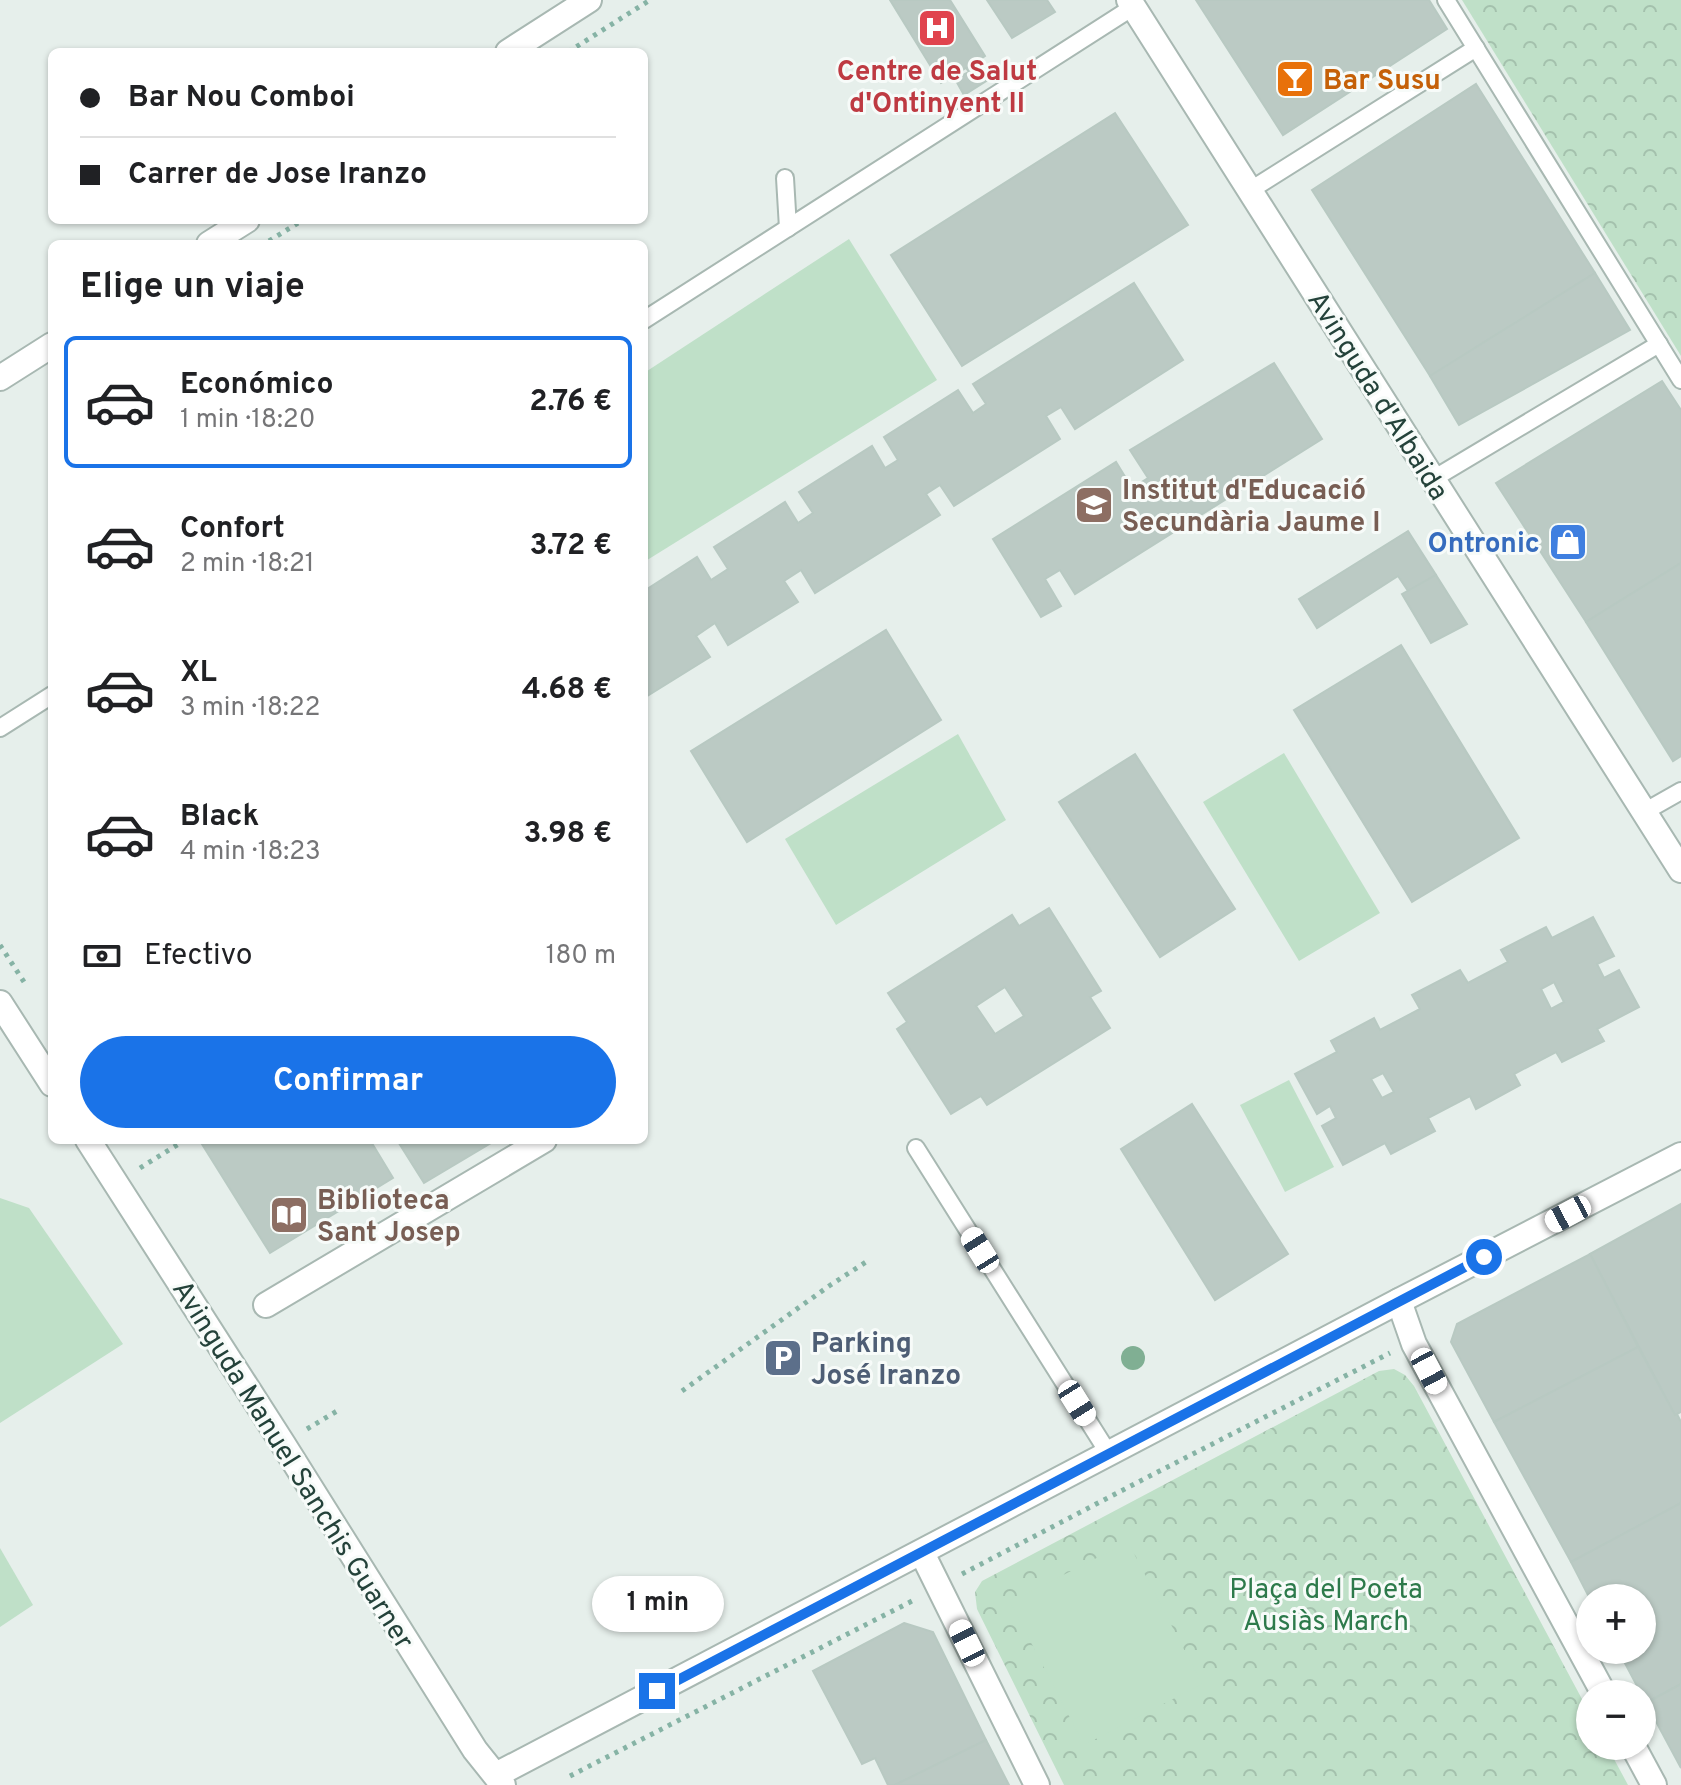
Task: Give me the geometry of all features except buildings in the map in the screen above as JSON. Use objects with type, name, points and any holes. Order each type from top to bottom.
[{"type":"street","points":[[514,48],[589,0]]},
{"type":"street","name":"Avinguda d'Albaida","points":[[1131,4],[1681,870]]},
{"type":"street","points":[[215,240],[241,224]]},
{"type":"street","points":[[0,378],[48,348]]},
{"type":"street","points":[[0,1003],[48,1078]]},
{"type":"street","name":"Avinguda Manuel Sanchis Guarner","points":[[91,1144],[475,1750],[500,1780]]},
{"type":"street","points":[[266,1305],[537,1144]]},
{"type":"street","points":[[500,1780],[1109,1454],[1681,1155]]},
{"type":"street","points":[[1399,1301],[1414,1344],[1596,1680]]},
{"type":"street","points":[[922,1553],[1037,1785]]},
{"type":"street","points":[[1641,1760],[1654,1785]]},
{"type":"lane","points":[[1446,0],[1681,380]]},
{"type":"lane","points":[[648,317],[1131,4]]},
{"type":"lane","points":[[1249,191],[1476,48]]},
{"type":"lane","points":[[785,178],[788,228]]},
{"type":"lane","points":[[1433,479],[1659,344]]},
{"type":"lane","points":[[0,728],[48,698]]},
{"type":"lane","points":[[1644,812],[1681,791]]},
{"type":"lane","points":[[916,1148],[1109,1454]]},
{"type":"path","points":[[574,48],[650,0]]},
{"type":"path","points":[[271,240],[297,224]]},
{"type":"path","points":[[116,1183],[179,1144]]},
{"type":"path","points":[[682,1391],[869,1260]]},
{"type":"path","points":[[570,1776],[1382,1357],[1414,1344]]},
{"type":"green space","points":[[1462,0],[1681,0],[1681,356]]},
{"type":"green space","points":[[849,239],[937,380],[648,560],[648,370]]},
{"type":"green space","points":[[958,734],[1006,820],[836,925],[785,839]]},
{"type":"green space","points":[[1284,753],[1380,913],[1299,961],[1203,802]]},
{"type":"green space","points":[[1289,1080],[1334,1167],[1285,1192],[1240,1105]]},
{"type":"green space","points":[[0,1198],[29,1208],[123,1344],[0,1423]]},
{"type":"green space","name":"Plaça del Poeta Ausiàs March","points":[[1394,1369],[1405,1375],[1414,1386],[1576,1688],[1576,1760],[1615,1760],[1628,1785],[1064,1785],[977,1609],[975,1592],[982,1581],[1379,1371]]},
{"type":"green space","points":[[1128,1542],[1202,1684],[1084,1745],[1010,1602]]},
{"type":"green space","points":[[0,1548],[33,1605],[0,1627]]},
{"type":"place","name":"Centre de Salut d'Ontinyent II","points":[[937,28]]},
{"type":"place","name":"Bar Susu","points":[[1295,79]]},
{"type":"place","name":"Institut d'Educació Secundària Jaume I","points":[[1094,505]]},
{"type":"place","name":"Ontronic","points":[[1568,542]]},
{"type":"place","name":"Biblioteca Sant Josep","points":[[289,1215]]},
{"type":"place","name":"Parking José Iranzo","points":[[783,1358]]},
{"type":"route","points":[[657,1691],[1484,1257]]}]
